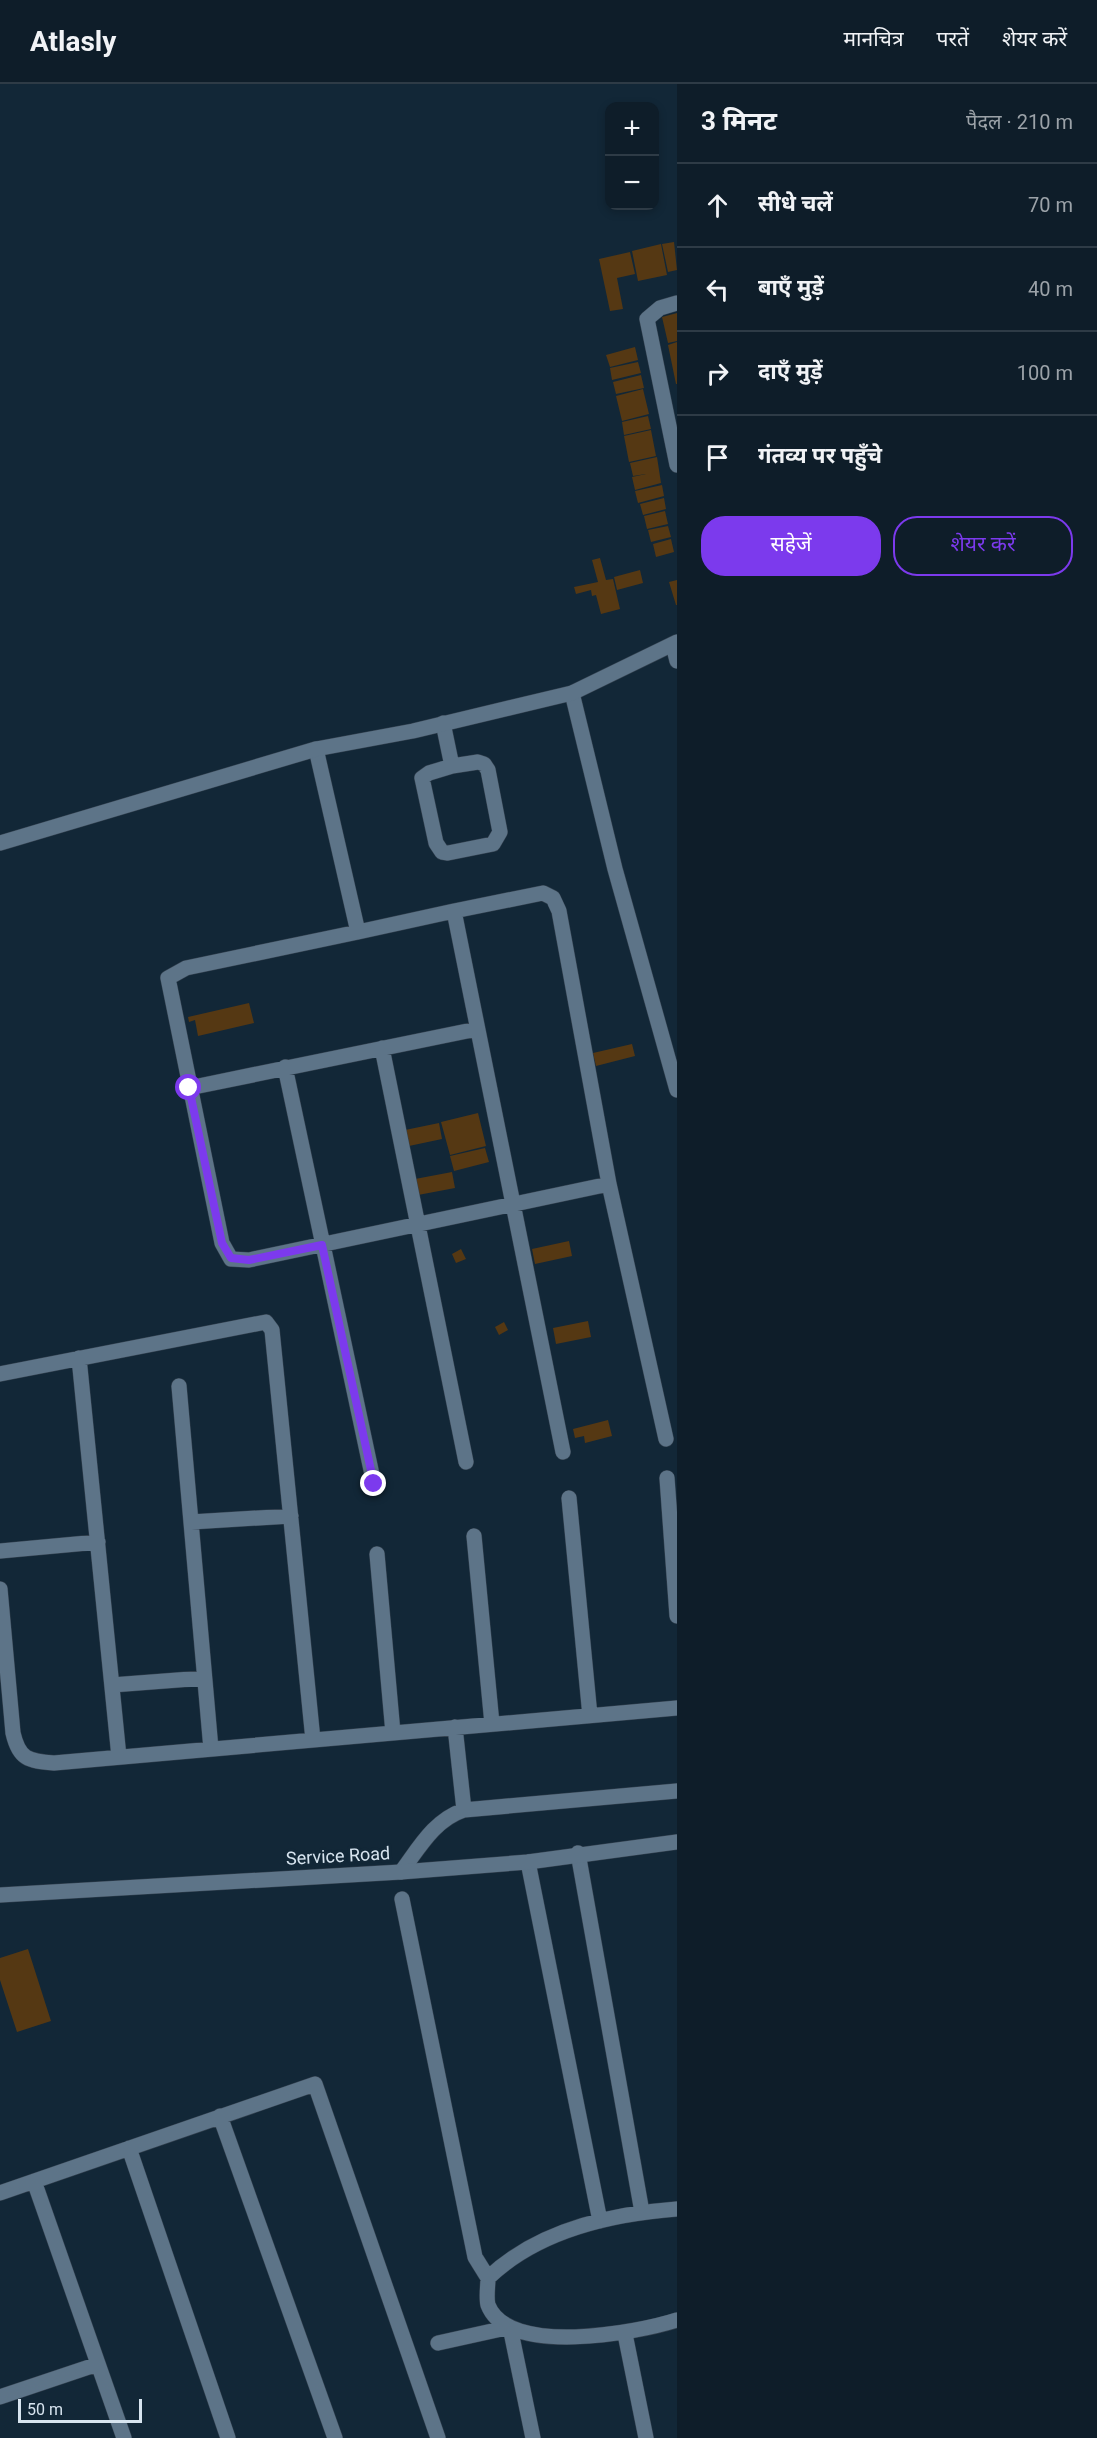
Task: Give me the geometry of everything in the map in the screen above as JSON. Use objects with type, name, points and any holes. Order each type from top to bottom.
[{"type":"street","points":[[677,303],[660,308],[647,318],[677,465]]},
{"type":"street","points":[[0,843],[316,749],[572,693],[675,644],[677,661]]},
{"type":"street","points":[[572,693],[615,869],[670,1040],[677,1090]]},
{"type":"street","points":[[443,723],[452,766]]},
{"type":"street","points":[[316,749],[358,932]]},
{"type":"street","points":[[478,762],[484,764],[488,770],[500,832],[493,844],[448,853],[442,852],[436,843],[422,778],[429,773],[452,766],[478,762]]},
{"type":"street","points":[[609,1184],[249,1260],[231,1258],[222,1243],[168,978],[186,968],[454,911],[543,893],[553,898],[559,911],[609,1184],[666,1439]]},
{"type":"street","points":[[454,911],[563,1452]]},
{"type":"street","points":[[189,1088],[477,1029]]},
{"type":"street","points":[[382,1048],[466,1462]]},
{"type":"street","points":[[285,1068],[374,1484]]},
{"type":"street","points":[[0,1374],[266,1322],[272,1330],[313,1740]]},
{"type":"street","points":[[79,1358],[119,1757]]},
{"type":"street","points":[[179,1386],[211,1749]]},
{"type":"street","points":[[667,1478],[677,1616]]},
{"type":"street","points":[[569,1498],[590,1716]]},
{"type":"street","points":[[191,1522],[291,1516]]},
{"type":"street","points":[[474,1536],[492,1724]]},
{"type":"street","points":[[0,1551],[98,1542]]},
{"type":"street","points":[[376,1554],[393,1732]]},
{"type":"street","points":[[0,1589],[17,1750],[29,1760],[54,1763],[677,1708]]},
{"type":"street","points":[[112,1685],[204,1678]]},
{"type":"street","points":[[455,1727],[464,1810]]},
{"type":"street","points":[[401,1872],[431,1832],[448,1816],[464,1810],[677,1791]]},
{"type":"street","name":"Service Road","points":[[0,1895],[401,1872],[528,1862],[578,1853],[677,1842]]},
{"type":"street","points":[[578,1853],[642,2212]]},
{"type":"street","points":[[528,1862],[600,2221]]},
{"type":"street","points":[[402,1899],[475,2257],[488,2277],[488,2304],[500,2321],[518,2332],[544,2335],[625,2334],[677,2320]]},
{"type":"street","points":[[0,2193],[315,2084],[438,2438]]},
{"type":"street","points":[[220,2116],[335,2438]]},
{"type":"street","points":[[129,2148],[228,2438]]},
{"type":"street","points":[[33,2181],[124,2438]]},
{"type":"street","points":[[488,2277],[510,2257],[556,2234],[642,2212],[677,2209]]},
{"type":"street","points":[[438,2343],[510,2327]]},
{"type":"street","points":[[510,2327],[533,2438]]},
{"type":"street","points":[[625,2334],[646,2438]]},
{"type":"street","points":[[0,2397],[98,2364]]},
{"type":"building","points":[[674,242],[677,270],[668,272],[662,244]]},
{"type":"building","points":[[661,244],[667,275],[638,281],[632,251]]},
{"type":"building","points":[[630,252],[635,274],[617,278],[623,309],[610,311],[599,259]]},
{"type":"building","points":[[677,313],[677,341],[668,343],[662,317]]},
{"type":"building","points":[[677,342],[677,384],[676,384],[668,345]]},
{"type":"building","points":[[635,347],[638,360],[610,367],[606,355]]},
{"type":"building","points":[[638,362],[641,373],[612,380],[610,368]]},
{"type":"building","points":[[641,375],[644,388],[616,394],[613,382]]},
{"type":"building","points":[[643,389],[649,414],[622,421],[616,396]]},
{"type":"building","points":[[648,416],[651,429],[624,435],[622,422]]},
{"type":"building","points":[[651,430],[656,456],[629,462],[624,436]]},
{"type":"building","points":[[657,457],[661,483],[635,490],[632,477],[646,474],[633,476],[630,463]]},
{"type":"building","points":[[662,485],[664,496],[638,503],[635,491]]},
{"type":"building","points":[[664,498],[666,509],[643,515],[640,504]]},
{"type":"building","points":[[665,511],[668,524],[647,529],[644,516]]},
{"type":"building","points":[[668,526],[671,537],[651,542],[648,530]]},
{"type":"building","points":[[671,539],[674,552],[656,557],[653,544]]},
{"type":"building","points":[[600,558],[606,580],[613,579],[620,609],[601,614],[596,595],[592,596],[591,590],[576,594],[574,587],[598,582],[592,560]]},
{"type":"building","points":[[640,570],[643,583],[617,590],[614,577]]},
{"type":"building","points":[[677,580],[677,605],[676,605],[669,582]]},
{"type":"building","points":[[249,1003],[254,1023],[198,1036],[195,1020],[189,1022],[188,1017]]},
{"type":"building","points":[[632,1044],[635,1056],[596,1066],[593,1053]]},
{"type":"building","points":[[478,1113],[486,1146],[450,1155],[441,1122]]},
{"type":"building","points":[[439,1123],[442,1139],[409,1146],[405,1130]]},
{"type":"building","points":[[485,1148],[489,1162],[454,1171],[450,1156]]},
{"type":"building","points":[[452,1172],[455,1188],[418,1195],[415,1179]]},
{"type":"building","points":[[569,1241],[572,1256],[535,1264],[532,1249]]},
{"type":"building","points":[[461,1249],[466,1259],[456,1263],[452,1254]]},
{"type":"building","points":[[588,1321],[591,1337],[556,1344],[553,1328]]},
{"type":"building","points":[[504,1322],[508,1330],[499,1335],[495,1327]]},
{"type":"building","points":[[608,1420],[612,1436],[585,1443],[584,1436],[575,1438],[573,1429]]},
{"type":"building","points":[[28,1949],[51,2021],[17,2032],[0,1980],[0,1958]]},
{"type":"route","points":[[189,1088],[222,1243],[231,1258],[239,1261],[249,1260],[322,1245],[374,1484]]}]
